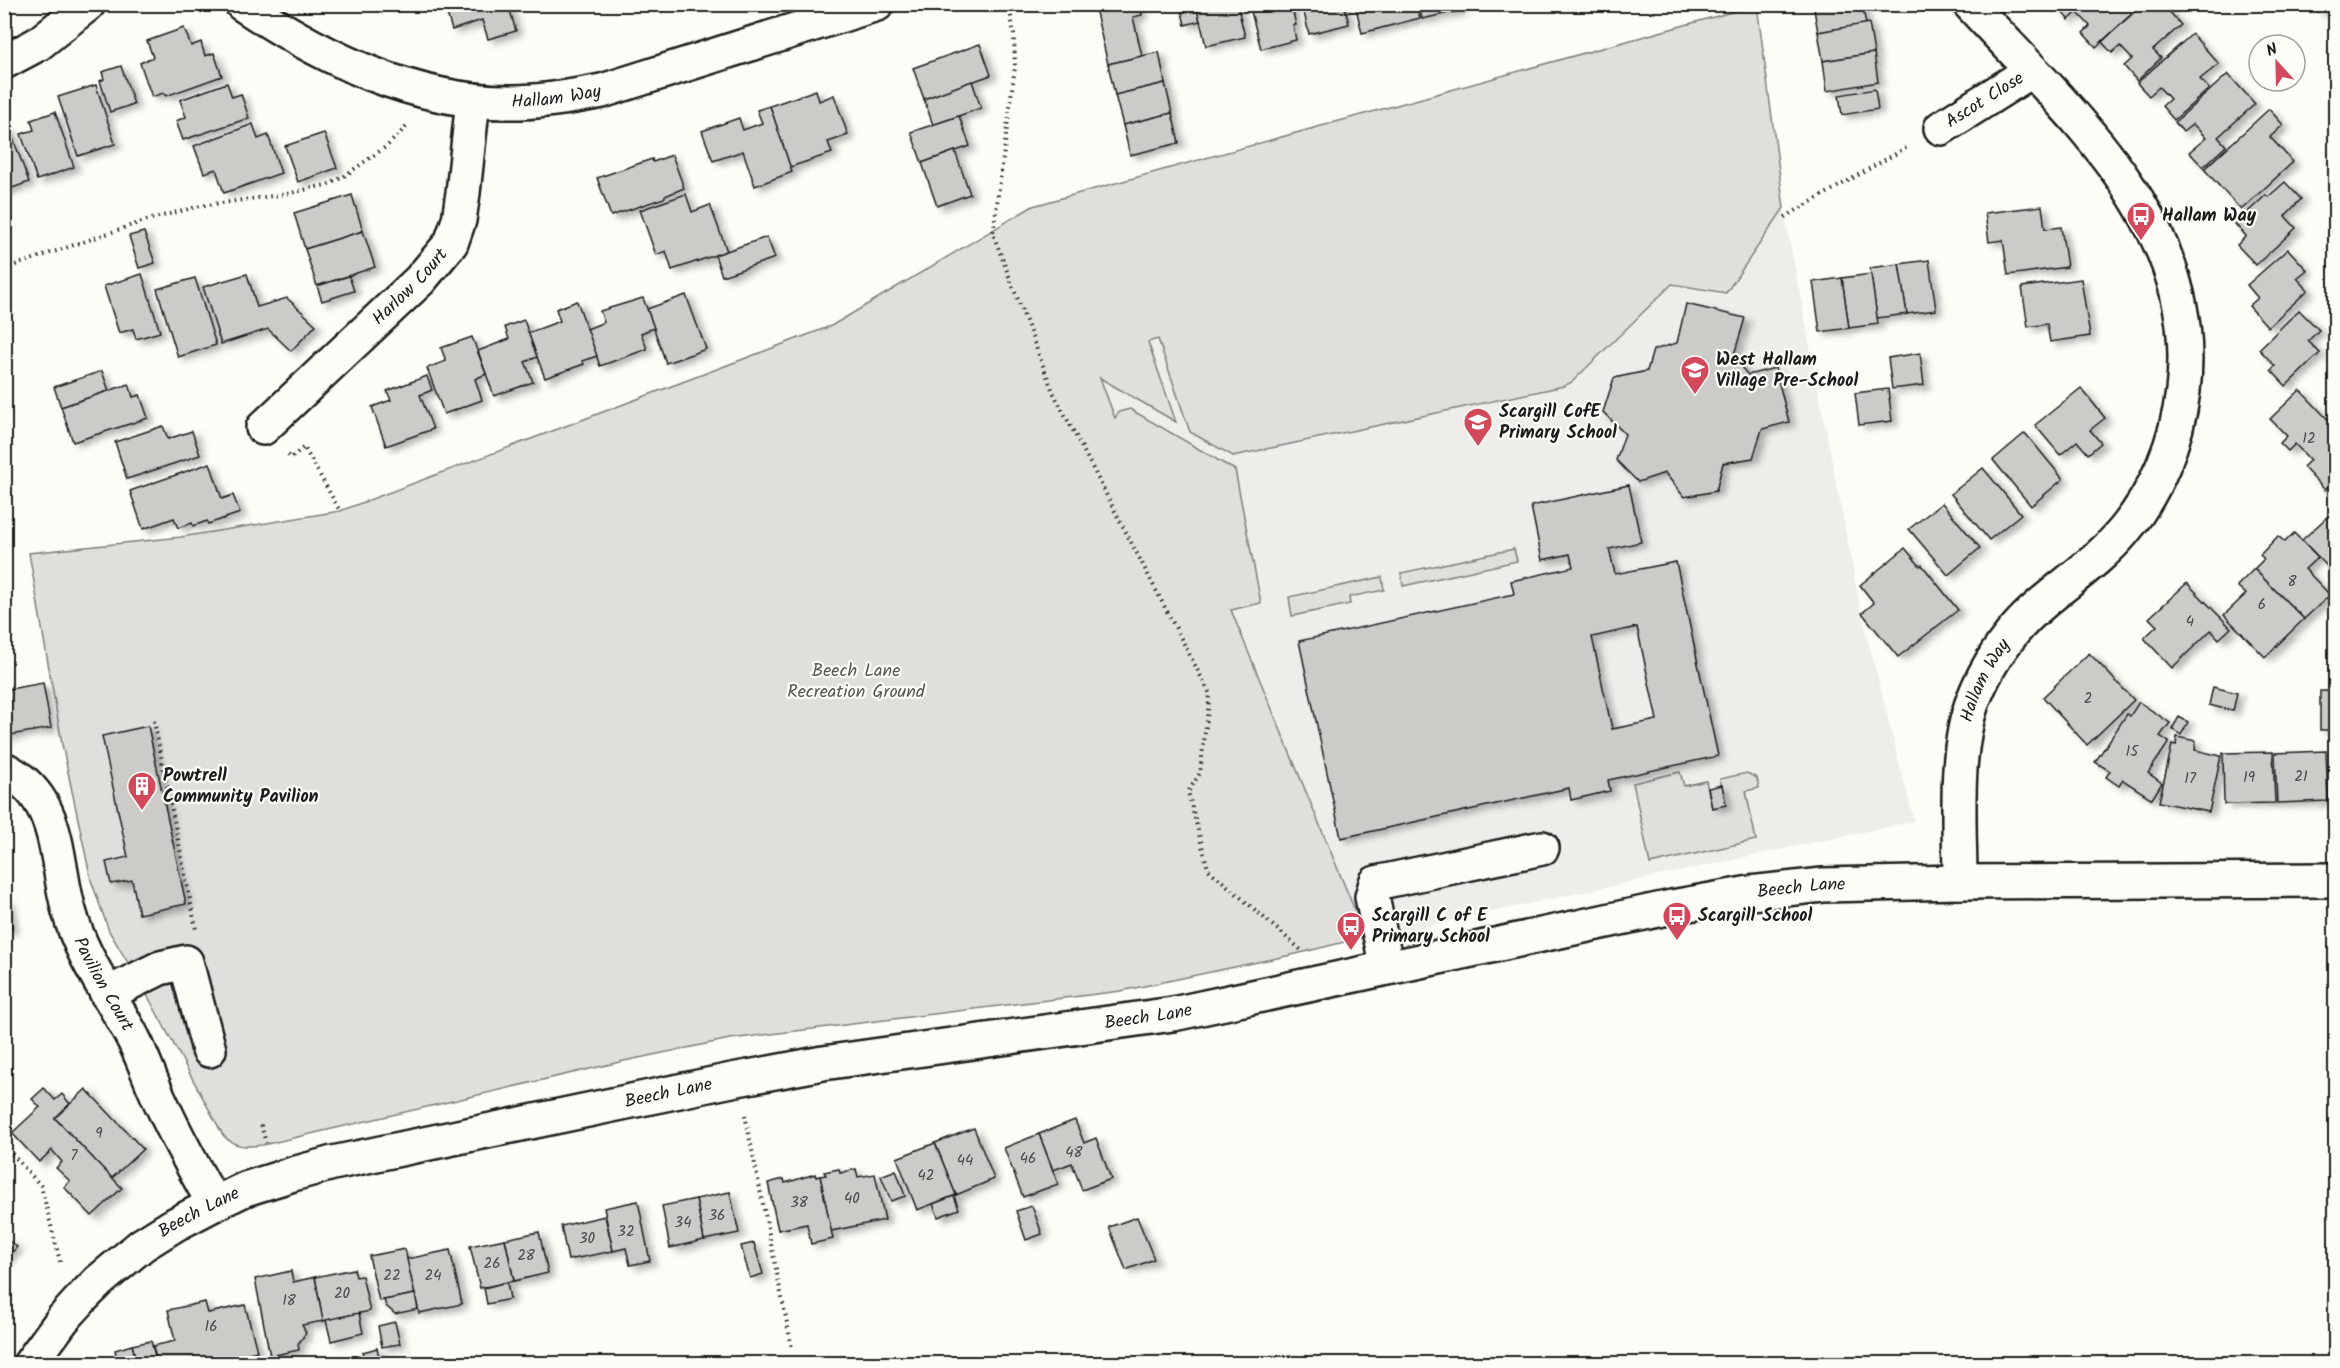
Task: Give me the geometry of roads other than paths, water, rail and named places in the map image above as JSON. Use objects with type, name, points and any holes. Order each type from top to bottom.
[{"type":"street","points":[[4,62],[38,44],[88,4]]},
{"type":"street","name":"Hallam Way","points":[[242,4],[321,52],[358,69],[437,93],[473,100],[512,102],[556,100],[602,91],[816,14],[877,4]]},
{"type":"street","name":"Hallam Way","points":[[1960,882],[1960,757],[1967,718],[1974,699],[1996,655],[2028,616],[2100,557],[2133,520],[2151,490],[2171,443],[2178,422],[2184,384],[2184,353],[2178,297],[2166,254],[2150,221],[2110,159],[2078,120],[1970,4]]},
{"type":"street","name":"Ascot Close","points":[[1941,128],[2031,71]]},
{"type":"street","name":"Harlow Court","points":[[263,428],[420,280],[451,243],[459,220],[464,193],[473,100]]},
{"type":"street","name":"Pavilion Court","points":[[4,769],[27,784],[44,805],[54,834],[68,909],[89,963],[133,1038],[176,1134],[214,1203]]},
{"type":"street","points":[[1387,968],[1371,897],[1376,883],[1542,848]]},
{"type":"street","name":"Beech Lane","points":[[30,1364],[63,1319],[84,1296],[113,1268],[142,1245],[214,1203],[275,1179],[333,1163],[737,1079],[882,1054],[1152,1017],[1672,907],[1750,893],[1823,885],[2336,880]]},
{"type":"street","points":[[107,994],[160,968],[186,962],[210,1050]]},
{"type":"place","name":"Hallam Way","points":[[2141,242]]},
{"type":"place","name":"West Hallam Village Pre-School","points":[[1695,396]]},
{"type":"place","name":"Scargill CofE Primary School","points":[[1478,448]]},
{"type":"place","name":"Powtrell Community Pavilion","points":[[142,812]]},
{"type":"place","name":"Scargill School","points":[[1677,942]]},
{"type":"place","name":"Scargill C of E Primary School","points":[[1351,952]]},
{"type":"park label","name":"Beech Lane Recreation Ground","points":[[856,681]]}]
